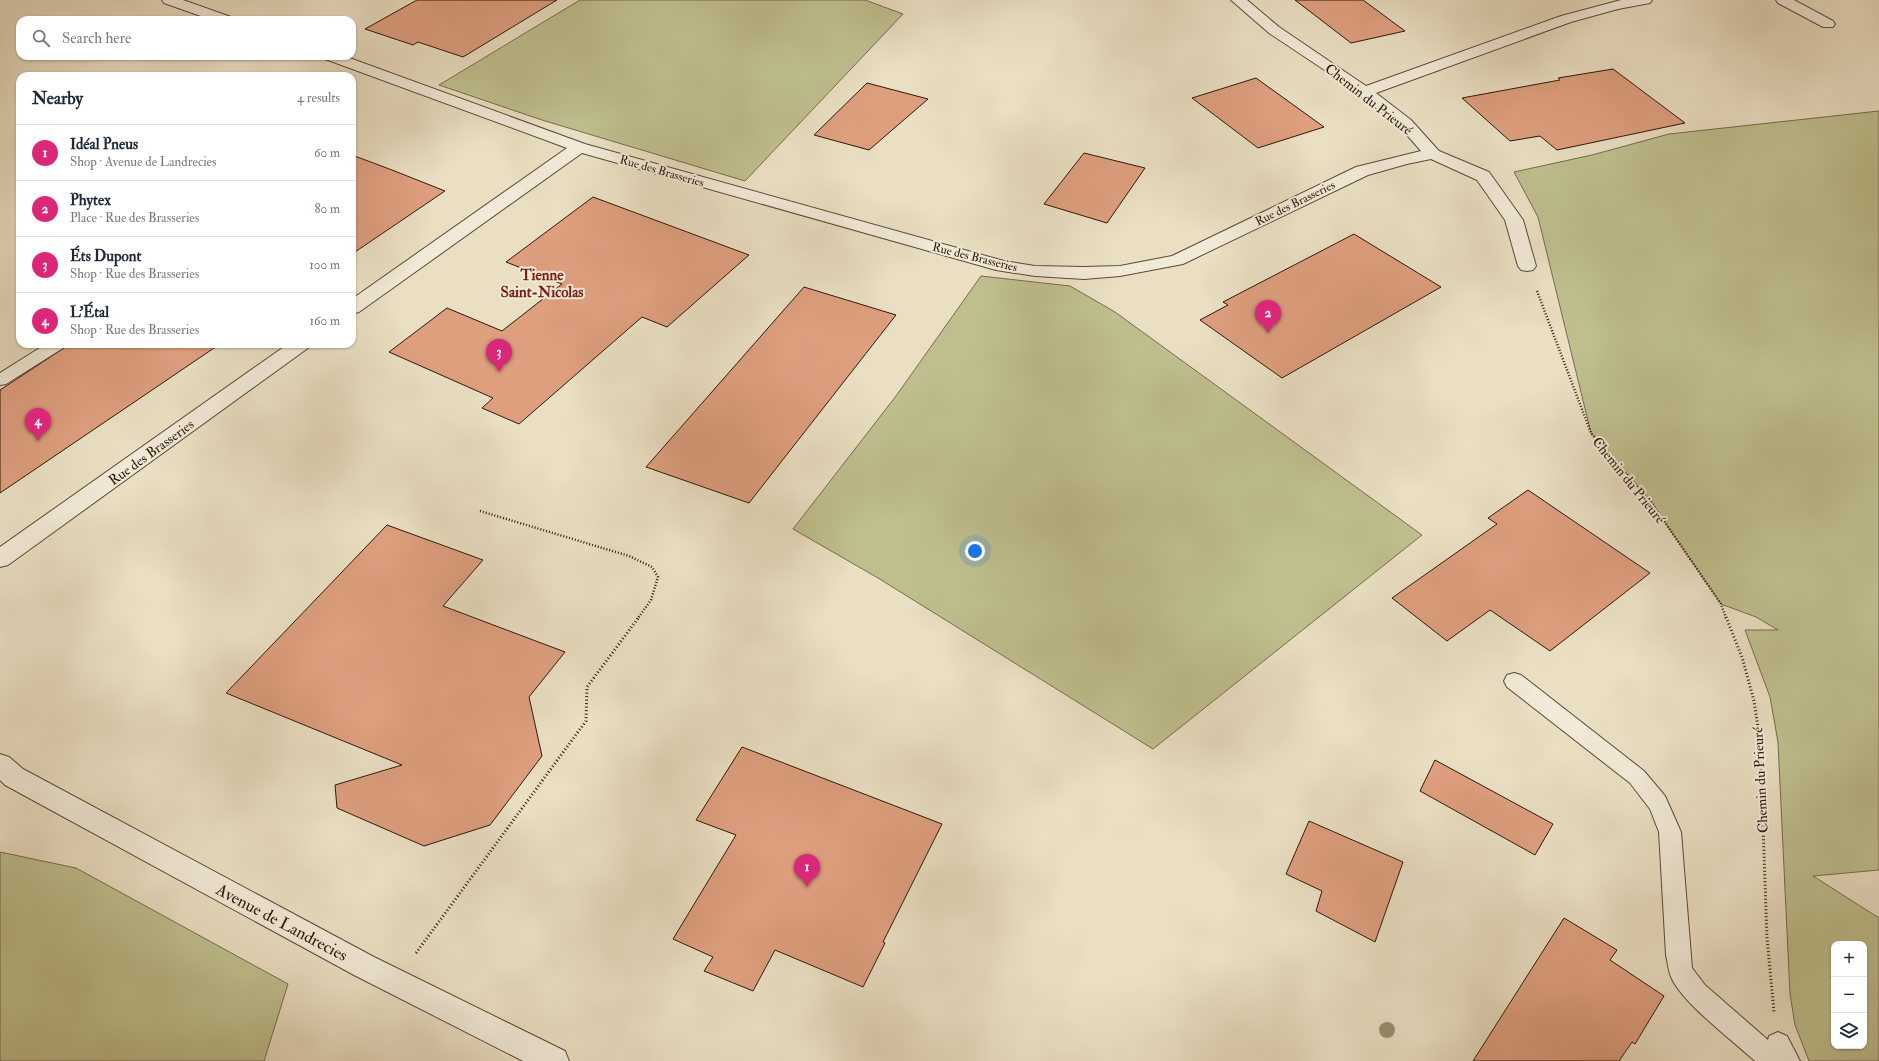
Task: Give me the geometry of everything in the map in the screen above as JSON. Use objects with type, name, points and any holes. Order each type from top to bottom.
[{"type":"street","points":[[169,0],[215,16]]},
{"type":"street","name":"Chemin du Prieuré","points":[[1238,0],[1274,30],[1364,92],[1405,123],[1433,154],[1483,176],[1514,220],[1527,266]]},
{"type":"street","points":[[1364,92],[1566,19],[1617,5],[1645,0]]},
{"type":"street","points":[[1783,0],[1828,24]]},
{"type":"street","name":"Rue des Brasseries","points":[[341,60],[579,147],[1002,266],[1035,271],[1084,273],[1120,271],[1177,260],[1362,171],[1405,159],[1433,154]]},
{"type":"street","points":[[356,305],[579,147]]},
{"type":"street","name":"Rue des Brasseries","points":[[0,559],[295,348]]},
{"type":"street","name":"Avenue de Landrecies","points":[[4,772],[345,956],[554,1061]]},
{"type":"lane","points":[[0,380],[52,348]]},
{"type":"lane","points":[[1514,681],[1637,777],[1654,794],[1665,812],[1670,832],[1678,955],[1681,973],[1697,993],[1780,1055]]},
{"type":"path","name":"Chemin du Prieuré","points":[[1527,266],[1591,433],[1652,502],[1721,604],[1742,657],[1754,701],[1760,740],[1767,938],[1780,1055]]},
{"type":"path","points":[[395,981],[586,721],[587,686],[651,600],[658,577],[652,567],[629,556],[480,511]]},
{"type":"green space","points":[[580,0],[865,0],[903,14],[745,181],[542,120],[439,85]]},
{"type":"green space","points":[[1879,111],[1879,870],[1813,876],[1879,918],[1879,1061],[1809,1061],[1795,1025],[1790,994],[1778,742],[1770,697],[1745,630],[1778,630],[1756,617],[1721,604],[1651,502],[1591,433],[1538,217],[1514,172],[1592,155],[1669,134]]},
{"type":"green space","points":[[981,276],[1070,286],[1115,312],[1422,535],[1153,749],[878,578],[793,529],[896,396]]},
{"type":"green space","points":[[0,852],[76,868],[288,984],[264,1061],[0,1061]]},
{"type":"building","points":[[417,0],[557,0],[463,57],[418,42],[413,45],[365,29]]},
{"type":"building","points":[[1295,0],[1363,0],[1405,31],[1351,43]]},
{"type":"building","points":[[1613,69],[1685,123],[1557,150],[1540,136],[1510,141],[1462,98],[1560,80],[1558,78]]},
{"type":"building","points":[[1256,78],[1324,127],[1258,148],[1192,98]]},
{"type":"building","points":[[867,83],[928,99],[869,150],[814,135]]},
{"type":"building","points":[[1084,153],[1145,168],[1107,223],[1044,204]]},
{"type":"building","points":[[356,156],[445,191],[356,251]]},
{"type":"building","points":[[593,197],[749,255],[667,327],[642,317],[519,424],[482,408],[493,398],[389,352],[447,308],[502,331],[562,284],[506,262]]},
{"type":"building","points":[[1354,234],[1441,287],[1282,378],[1200,320],[1228,305],[1223,302]]},
{"type":"building","points":[[804,287],[896,315],[749,503],[646,467]]},
{"type":"building","points":[[64,348],[214,348],[0,493],[0,390]]},
{"type":"building","points":[[1528,490],[1650,573],[1550,651],[1490,610],[1447,641],[1392,598],[1497,524],[1488,518]]},
{"type":"building","points":[[387,525],[483,560],[443,606],[565,652],[529,697],[542,756],[490,825],[424,846],[337,808],[335,785],[402,765],[226,693]]},
{"type":"building","points":[[742,747],[942,824],[883,942],[885,943],[863,987],[775,950],[753,991],[704,971],[713,957],[673,939],[736,835],[696,820]]},
{"type":"building","points":[[1435,760],[1553,824],[1535,855],[1420,791]]},
{"type":"building","points":[[1309,821],[1403,862],[1375,942],[1316,911],[1322,891],[1286,874]]},
{"type":"building","points":[[1564,918],[1617,950],[1610,960],[1664,996],[1635,1044],[1632,1042],[1619,1061],[1473,1061]]},
{"type":"place","name":"Phytex","points":[[1268,333]]},
{"type":"place","name":"Éts Dupont","points":[[499,372]]},
{"type":"place","name":"L'Étal","points":[[38,441]]},
{"type":"place","name":"Idéal Pneus","points":[[807,887]]},
{"type":"district","name":"Tienne Saint-Nicolas","points":[[542,284]]}]
